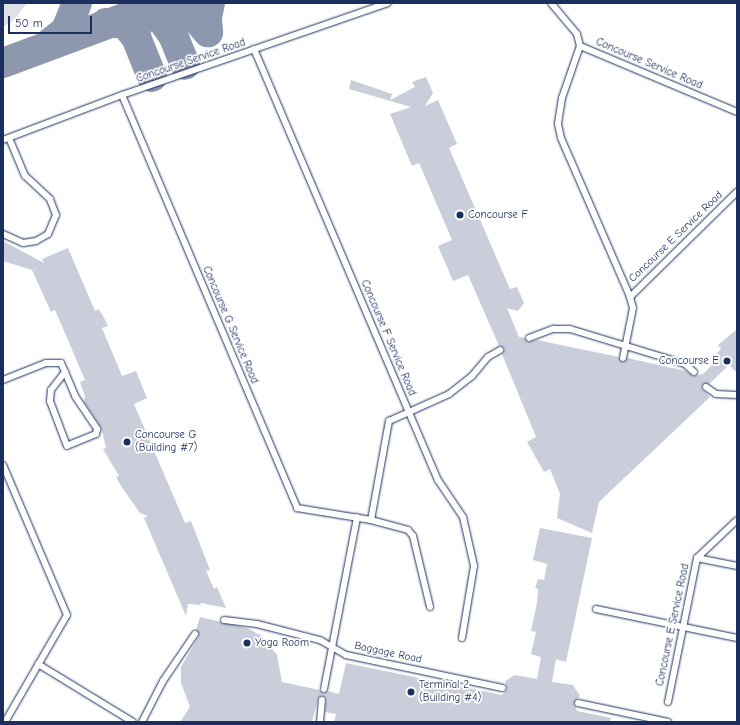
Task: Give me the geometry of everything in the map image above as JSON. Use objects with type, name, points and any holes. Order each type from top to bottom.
[{"type":"lane","name":"Concourse Service Road","points":[[6,139],[122,95],[387,3]]},
{"type":"lane","name":"Concourse Service Road","points":[[551,3],[577,34],[580,46],[737,112]]},
{"type":"lane","points":[[580,46],[562,98],[558,124],[561,138],[630,297],[633,308],[623,358]]},
{"type":"lane","name":"Concourse F Service Road","points":[[254,50],[438,480],[463,517],[474,566],[462,638]]},
{"type":"lane","name":"Concourse G Service Road","points":[[122,95],[297,508],[357,517]]},
{"type":"lane","points":[[3,234],[23,243],[36,242],[48,234],[56,215],[50,199],[25,176],[6,139]]},
{"type":"lane","name":"Concourse E Service Road","points":[[630,297],[737,192]]},
{"type":"lane","points":[[529,338],[553,329],[570,329],[685,364],[694,372]]},
{"type":"lane","points":[[371,520],[389,421],[449,394],[472,376],[488,357],[500,350]]},
{"type":"lane","points":[[3,380],[46,363],[61,363],[66,372],[75,396],[98,429],[96,434],[67,446],[50,400],[51,390],[66,372]]},
{"type":"lane","points":[[706,387],[716,394],[737,394]]},
{"type":"lane","points":[[3,465],[67,615],[5,722]]},
{"type":"lane","points":[[324,688],[357,517],[395,525],[408,530],[413,536],[430,607]]},
{"type":"lane","name":"Concourse E Service Road","points":[[668,702],[697,558],[737,520]]},
{"type":"lane","points":[[697,558],[737,566]]},
{"type":"lane","points":[[596,609],[737,638]]},
{"type":"lane","name":"Baggage Road","points":[[224,620],[257,624],[320,640],[346,654],[503,688]]},
{"type":"lane","points":[[142,722],[163,681],[195,634]]},
{"type":"lane","points":[[38,664],[133,722]]},
{"type":"lane","points":[[320,722],[322,700]]},
{"type":"lane","points":[[578,703],[668,722]]},
{"type":"shaded area","points":[[3,3],[27,3],[14,20],[3,27]]},
{"type":"building","points":[[426,77],[433,93],[425,106],[438,100],[457,144],[449,148],[510,289],[517,287],[524,303],[518,311],[507,308],[519,337],[525,338],[528,342],[537,340],[619,357],[622,362],[627,358],[686,371],[693,376],[703,374],[720,357],[717,353],[721,349],[718,345],[737,329],[737,373],[729,365],[709,384],[703,384],[702,389],[710,397],[599,502],[592,533],[557,518],[560,494],[550,469],[544,472],[527,442],[536,437],[502,354],[504,348],[499,346],[468,275],[453,281],[438,246],[452,240],[419,163],[412,166],[390,114],[411,107],[349,89],[351,80],[392,94],[390,100],[415,87],[412,82]]},
{"type":"building","name":"Concourse G (Building #7)","points":[[3,241],[44,263],[42,259],[68,248],[95,311],[98,309],[108,326],[102,328],[122,376],[136,371],[147,398],[134,404],[185,523],[191,521],[210,570],[206,571],[214,589],[217,587],[226,608],[201,603],[200,605],[188,604],[186,616],[144,518],[148,516],[140,513],[121,486],[116,477],[119,476],[103,449],[106,448],[101,427],[84,402],[85,396],[80,382],[85,380],[55,310],[51,312],[32,270],[3,261]]},
{"type":"building","points":[[540,528],[592,538],[566,662],[556,659],[552,682],[573,685],[580,696],[574,702],[577,711],[611,718],[610,722],[334,722],[336,714],[325,712],[326,698],[322,696],[318,698],[312,722],[180,722],[190,707],[181,683],[181,667],[199,636],[196,630],[200,617],[247,628],[262,636],[277,655],[282,682],[320,690],[323,693],[328,691],[339,694],[346,663],[502,695],[507,689],[505,681],[515,675],[537,679],[541,657],[531,654],[536,632],[531,631],[537,603],[538,589],[535,588],[538,579],[544,580],[547,564],[533,560]]},
{"type":"taxiway","points":[[50,43],[66,30],[77,3]]},
{"type":"taxiway","points":[[3,63],[164,3]]},
{"type":"taxiway","points":[[133,14],[150,14],[162,20],[173,35],[171,16],[177,3]]},
{"type":"taxiway","points":[[106,23],[124,23],[136,37],[136,27],[141,14],[149,8],[165,5],[193,15],[208,32],[207,17],[210,3]]},
{"type":"taxiway","points":[[173,35],[185,65]]},
{"type":"taxiway","points":[[136,37],[152,77]]},
{"type":"place","name":"Concourse F","points":[[460,215]]},
{"type":"place","name":"Concourse E","points":[[727,361]]},
{"type":"place","name":"Concourse G (Building #7)","points":[[127,442]]},
{"type":"place","name":"Yoga Room","points":[[247,643]]},
{"type":"place","name":"Terminal 2 (Building #4)","points":[[411,692]]}]
